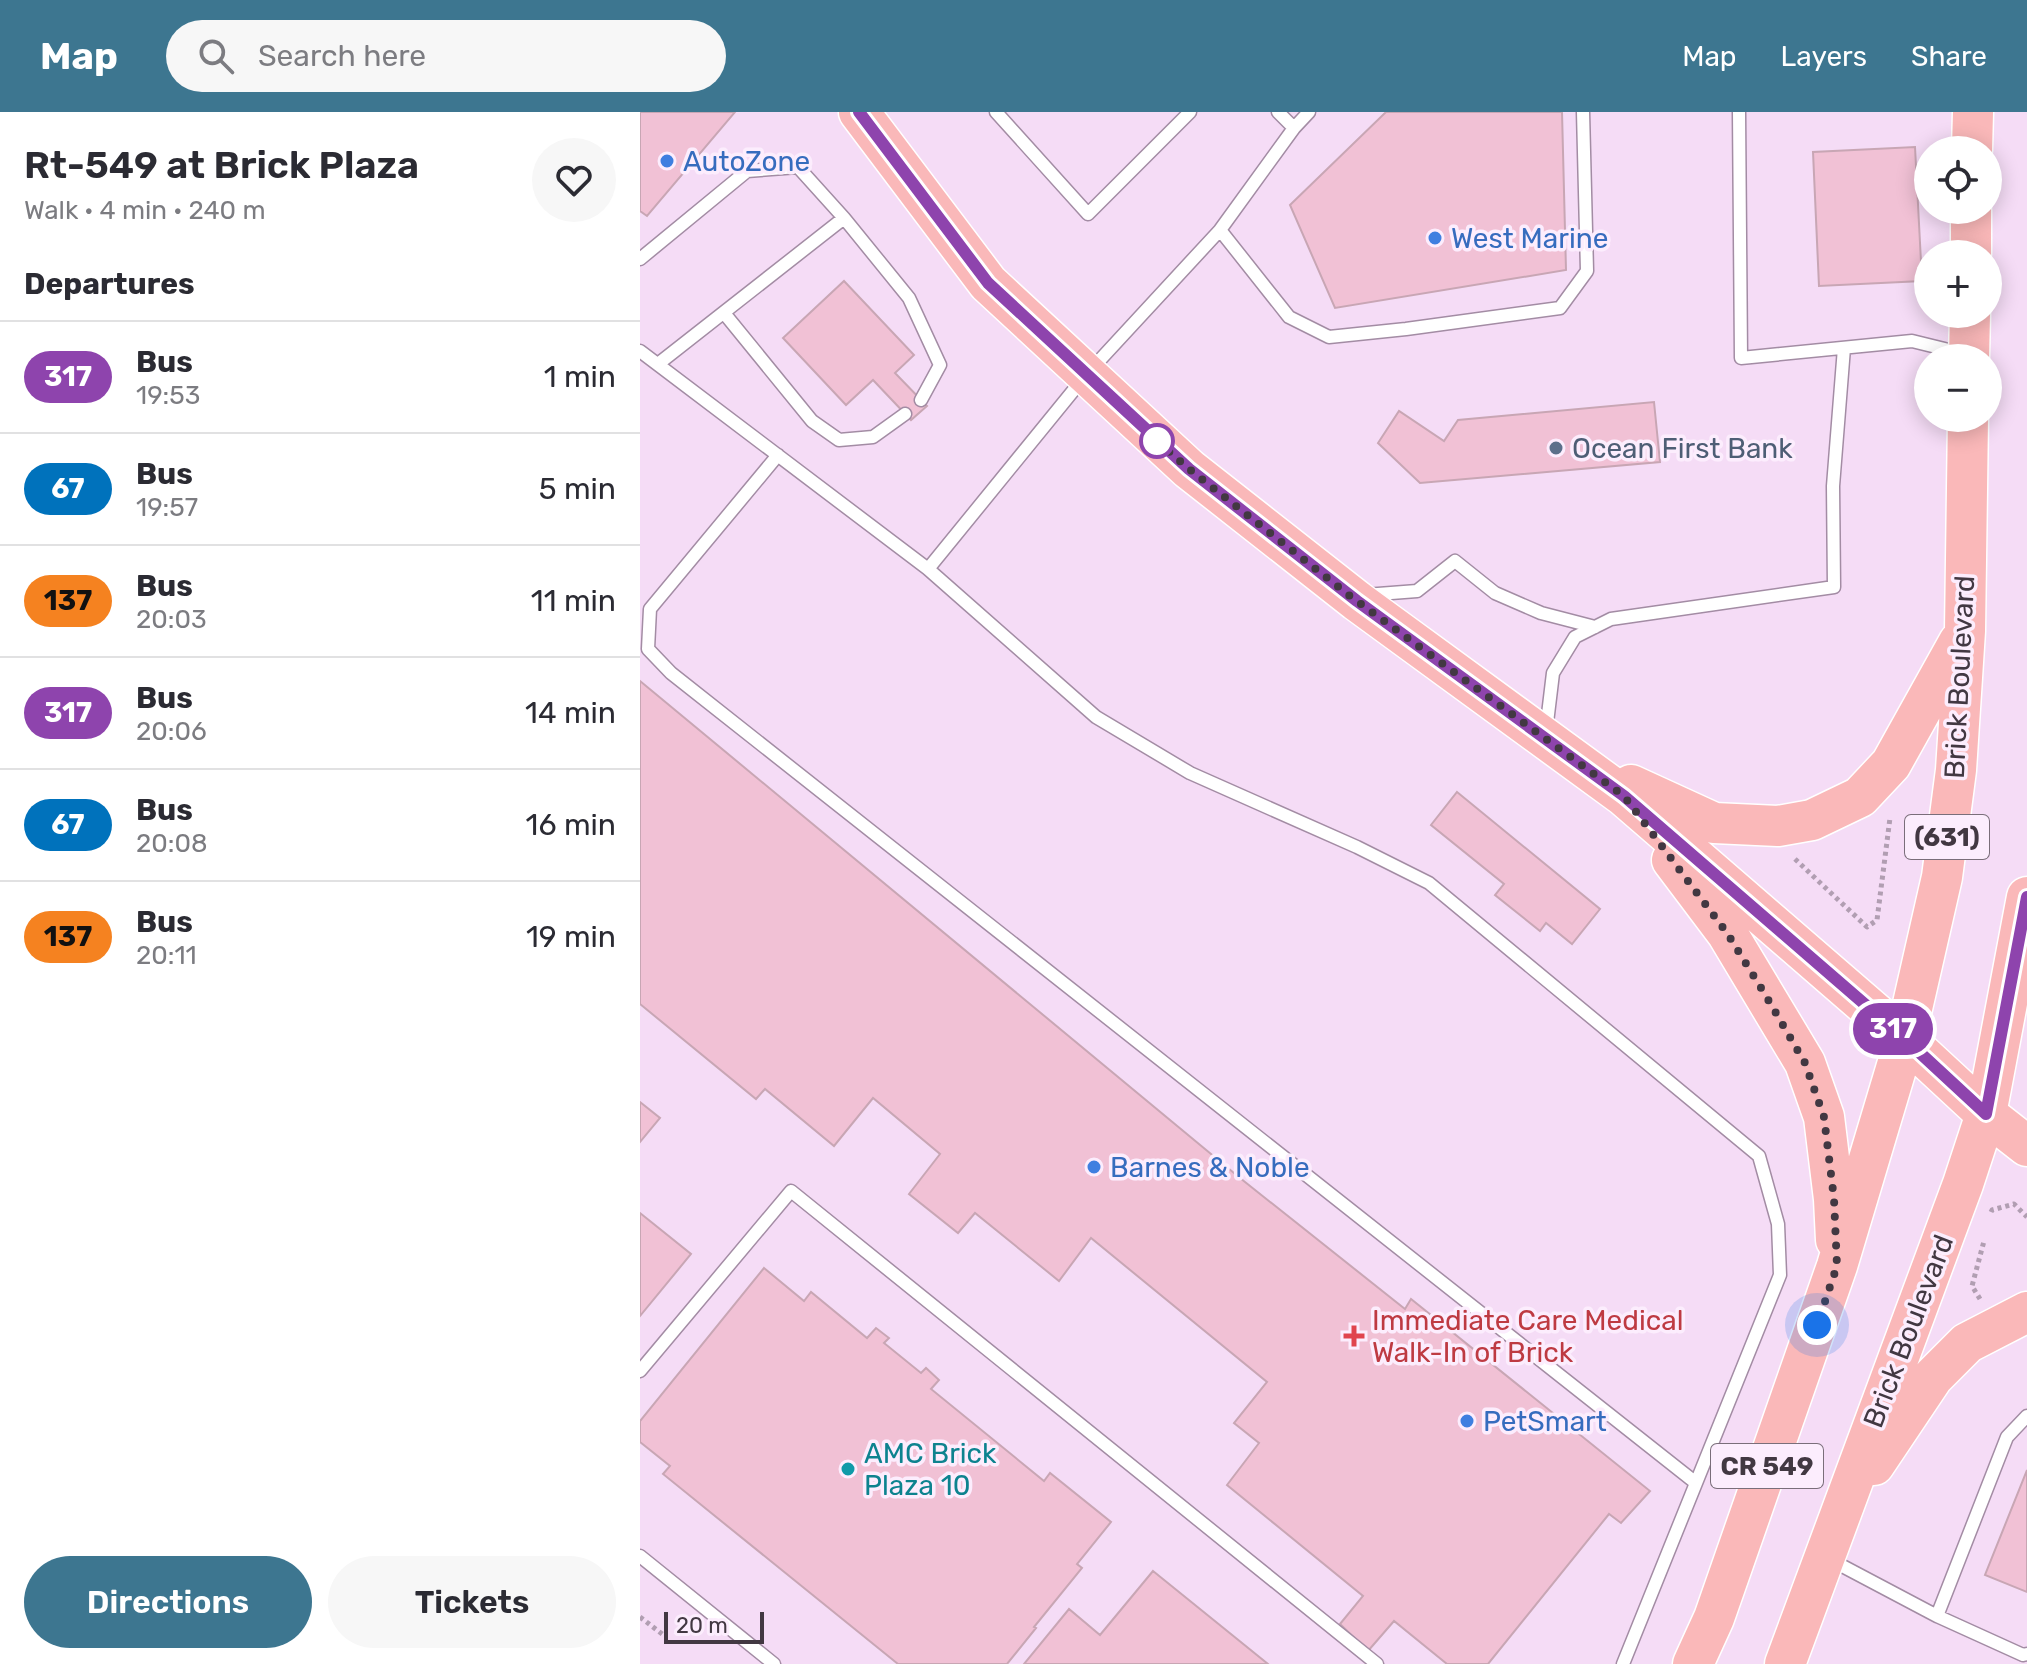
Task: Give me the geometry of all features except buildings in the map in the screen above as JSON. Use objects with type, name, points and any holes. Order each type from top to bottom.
[{"type":"main road","name":"CR 549","points":[[859,112],[988,283],[1189,469],[1350,596],[1624,796],[1905,1039],[1986,1114]]},
{"type":"main road","points":[[1972,136],[1973,112]]},
{"type":"main road","name":"Brick Boulevard","points":[[1693,1664],[1714,1618],[1837,1266],[1905,1039],[1942,877],[1956,770],[1965,631],[1968,432]]},
{"type":"main road","points":[[1560,749],[1714,823],[1778,826],[1812,820],[1860,797],[1891,764],[1965,631]]},
{"type":"main road","name":"CR 549","points":[[1624,796],[1727,933],[1805,1063],[1824,1117],[1834,1199],[1837,1266]]},
{"type":"main road","name":"Brick Boulevard","points":[[1792,1661],[1830,1539],[1963,1184],[1986,1114],[2027,897]]},
{"type":"main road","points":[[1986,1114],[2027,1146]]},
{"type":"main road","points":[[1830,1539],[1933,1377],[1967,1343],[2027,1312]]},
{"type":"lane","points":[[996,112],[1088,214],[1190,112]]},
{"type":"lane","points":[[1278,112],[1294,128]]},
{"type":"lane","points":[[928,569],[1086,375],[1220,230],[1309,112]]},
{"type":"lane","points":[[1220,230],[1289,317],[1329,337],[1560,308],[1587,271],[1583,112]]},
{"type":"lane","points":[[1739,112],[1741,358],[1912,341],[1923,344]]},
{"type":"lane","points":[[640,259],[747,171],[798,167],[909,298],[940,365],[921,400]]},
{"type":"lane","points":[[658,364],[844,218]]},
{"type":"lane","points":[[724,313],[812,421],[839,440],[873,437],[905,414]]},
{"type":"lane","points":[[1560,749],[1553,673],[1575,637],[1611,619],[1834,587],[1833,486],[1844,348]]},
{"type":"lane","points":[[640,351],[928,569],[1096,717],[1190,773],[1357,847],[1429,883],[1759,1156],[1778,1224],[1780,1275],[1623,1664]]},
{"type":"lane","points":[[640,620],[778,455]]},
{"type":"lane","points":[[1350,596],[1417,591],[1455,561],[1495,593],[1541,613],[1595,627]]},
{"type":"lane","points":[[650,609],[648,649],[671,673],[1696,1483]]},
{"type":"lane","points":[[640,1371],[791,1191],[1377,1664]]},
{"type":"lane","points":[[1937,1616],[2007,1437],[2027,1416]]},
{"type":"lane","points":[[1830,1539],[1937,1616],[2023,1655],[2027,1654]]},
{"type":"lane","points":[[640,1556],[774,1664]]},
{"type":"path","points":[[1792,857],[1867,927],[1877,920],[1892,804]]},
{"type":"path","points":[[1990,1216],[1992,1210],[2014,1204],[2027,1217]]},
{"type":"path","points":[[1981,1300],[1972,1286],[1987,1230]]},
{"type":"path","points":[[640,1617],[666,1637]]},
{"type":"bus line","name":"317","points":[[859,112],[988,283],[1189,469],[1357,601],[1624,796],[1905,1039],[1986,1114],[2027,897]]},
{"type":"place","name":"AutoZone","points":[[667,161]]},
{"type":"place","name":"West Marine","points":[[1435,238]]},
{"type":"place","name":"Ocean First Bank","points":[[1556,448]]},
{"type":"place","name":"Barnes & Noble","points":[[1094,1167]]},
{"type":"place","name":"Immediate Care Medical Walk-In of Brick","points":[[1354,1336]]},
{"type":"place","name":"PetSmart","points":[[1467,1421]]},
{"type":"place","name":"AMC Brick Plaza 10","points":[[848,1469]]},
{"type":"route","points":[[1157,441],[1147,432],[1350,596],[1624,796],[1693,887],[1727,933],[1805,1063],[1824,1117],[1834,1199],[1837,1266],[1817,1325]]}]
